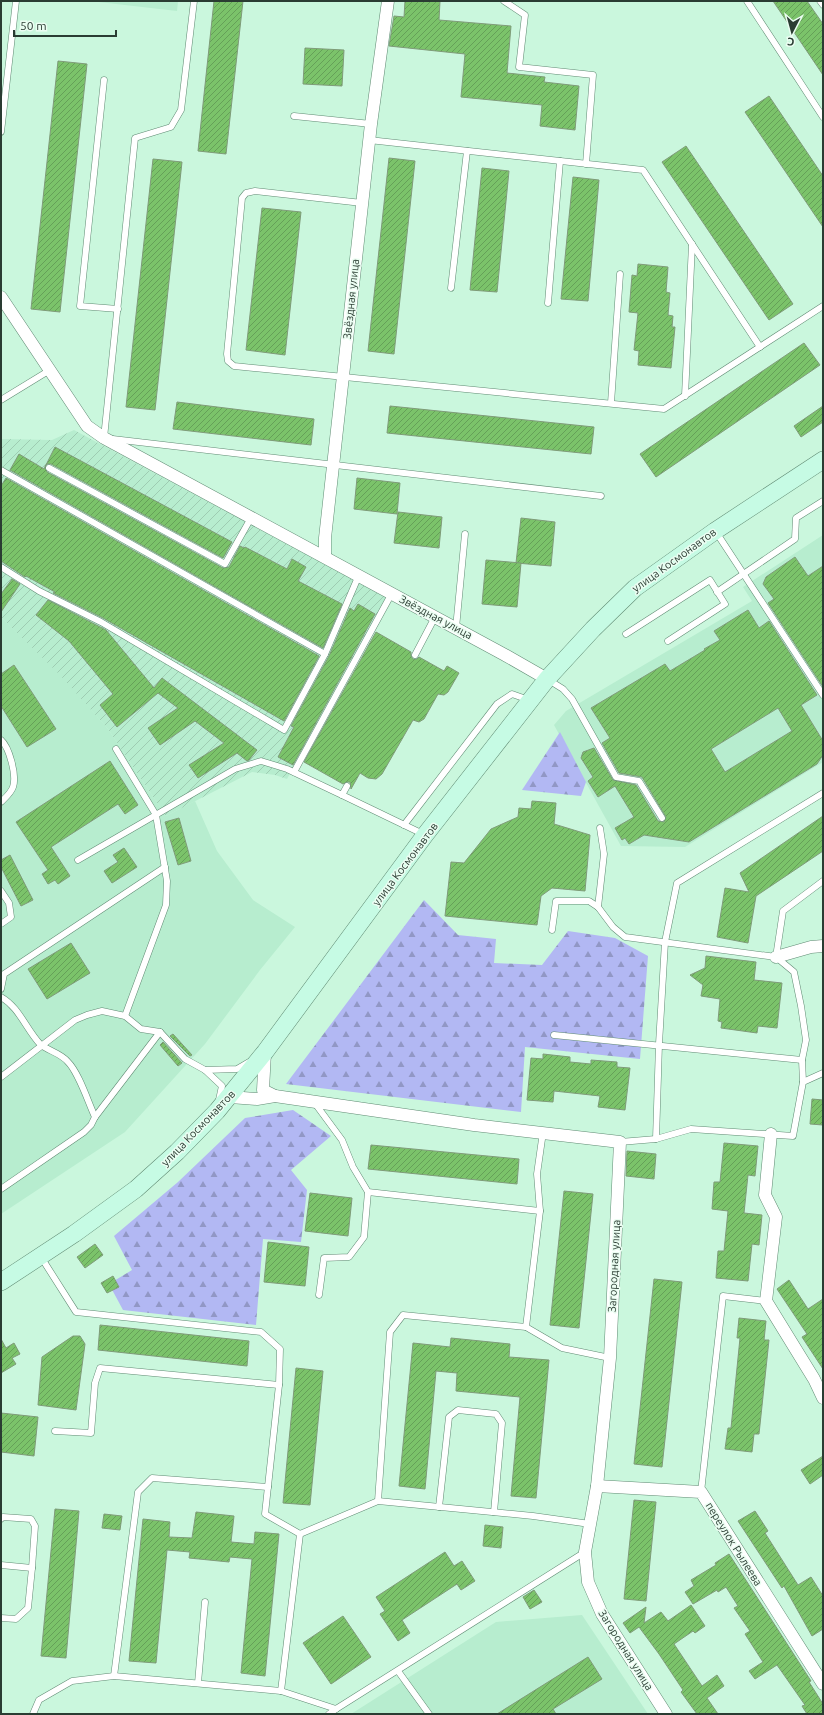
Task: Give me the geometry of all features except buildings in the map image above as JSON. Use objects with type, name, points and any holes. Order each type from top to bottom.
[{"type":"main road","name":"улица Космонавтов","points":[[1,1282],[74,1234],[136,1189],[177,1152],[218,1111],[265,1052],[425,835],[530,700],[547,679],[593,629],[635,588],[715,530],[823,460]]},
{"type":"street","name":"Звёздная улица","points":[[325,557],[325,538],[369,140],[388,1]]},
{"type":"street","name":"Звёздная улица","points":[[1,296],[87,426],[104,438],[392,593],[547,679]]},
{"type":"street","points":[[776,957],[811,947],[823,946]]},
{"type":"street","points":[[265,1052],[263,1090],[275,1096]]},
{"type":"street","points":[[230,1097],[257,1099],[275,1096],[474,1125],[620,1142]]},
{"type":"street","points":[[771,1134],[765,1195],[776,1217],[766,1301],[814,1379],[823,1398]]},
{"type":"street","name":"Загородная улица","points":[[620,1142],[610,1358],[597,1486],[585,1552],[588,1582],[602,1614],[666,1714]]},
{"type":"street","name":"переулок Рылеева","points":[[597,1486],[701,1492],[823,1684]]},
{"type":"lane","points":[[1,132],[16,1]]},
{"type":"lane","points":[[194,1],[181,110],[171,127],[135,138],[104,438],[601,496]]},
{"type":"lane","points":[[504,1],[525,15],[519,67],[593,75],[586,164]]},
{"type":"lane","points":[[747,1],[823,117]]},
{"type":"lane","points":[[820,1],[823,5]]},
{"type":"lane","points":[[104,80],[80,306],[118,308]]},
{"type":"lane","points":[[294,116],[371,124]]},
{"type":"lane","points":[[369,140],[643,170],[760,347]]},
{"type":"lane","points":[[451,288],[467,151]]},
{"type":"lane","points":[[548,303],[560,162]]},
{"type":"lane","points":[[362,203],[255,191],[246,193],[242,198],[226,354],[228,361],[234,366],[664,409],[823,306]]},
{"type":"lane","points":[[685,396],[692,244]]},
{"type":"lane","points":[[611,404],[620,274]]},
{"type":"lane","points":[[1,400],[50,370]]},
{"type":"lane","points":[[49,468],[225,564],[251,518]]},
{"type":"lane","points":[[1,470],[325,654]]},
{"type":"lane","points":[[717,592],[795,539],[796,518],[823,500]]},
{"type":"lane","points":[[715,530],[823,694]]},
{"type":"lane","points":[[456,628],[465,534]]},
{"type":"lane","points":[[1,567],[39,591],[101,622],[284,730],[325,654],[359,576]]},
{"type":"lane","points":[[626,634],[710,580],[725,604],[668,641]]},
{"type":"lane","points":[[294,772],[392,593]]},
{"type":"lane","points":[[415,655],[435,617]]},
{"type":"lane","points":[[547,679],[563,689],[572,699],[616,777],[639,781],[662,818]]},
{"type":"lane","points":[[404,825],[497,704],[512,694],[530,700]]},
{"type":"lane","points":[[1,740],[12,762],[14,778],[12,789],[1,802]]},
{"type":"lane","points":[[116,749],[156,815],[167,881],[166,905],[125,1016]]},
{"type":"lane","points":[[78,860],[234,769],[261,761],[294,772],[425,835]]},
{"type":"lane","points":[[342,795],[347,786]]},
{"type":"lane","points":[[656,1139],[664,942],[677,882],[823,793]]},
{"type":"lane","points":[[598,907],[604,854],[600,828]]},
{"type":"lane","points":[[1,989],[4,974],[165,867]]},
{"type":"lane","points":[[776,957],[783,911],[823,881]]},
{"type":"lane","points":[[1,891],[9,903],[11,917],[1,924]]},
{"type":"lane","points":[[552,930],[556,901],[590,901],[598,907],[613,927],[625,937],[776,957],[794,972],[806,1040],[802,1060],[803,1082],[793,1136],[691,1129],[656,1139],[620,1142]]},
{"type":"lane","points":[[1,997],[10,1002],[41,1045],[61,1055],[69,1062],[95,1117]]},
{"type":"lane","points":[[1,1077],[75,1020],[102,1011],[125,1016],[141,1029],[160,1032],[186,1059],[205,1070],[222,1086],[218,1111]]},
{"type":"lane","points":[[1,1189],[84,1132],[91,1125],[95,1117],[160,1032]]},
{"type":"lane","points":[[554,1035],[659,1044],[802,1060]]},
{"type":"lane","points":[[205,1070],[238,1069],[265,1052]]},
{"type":"lane","points":[[803,1082],[823,1073]]},
{"type":"lane","points":[[313,1101],[342,1140],[353,1167],[368,1192],[364,1237],[349,1257],[324,1258],[319,1295]]},
{"type":"lane","points":[[526,1327],[540,1211],[536,1174],[543,1132]]},
{"type":"lane","points":[[368,1192],[540,1211]]},
{"type":"lane","points":[[41,1256],[76,1312],[261,1332],[280,1349],[279,1385],[265,1514],[300,1534]]},
{"type":"lane","points":[[701,1492],[723,1296],[766,1301]]},
{"type":"lane","points":[[378,1501],[390,1332],[403,1315],[526,1327],[562,1348],[610,1358]]},
{"type":"lane","points":[[55,1431],[91,1434],[95,1384],[100,1368],[279,1385]]},
{"type":"lane","points":[[439,1507],[448,1417],[458,1410],[496,1414],[502,1423],[494,1512]]},
{"type":"lane","points":[[114,1676],[138,1492],[152,1478],[268,1487]]},
{"type":"lane","points":[[300,1534],[378,1501],[494,1512],[590,1524]]},
{"type":"lane","points":[[1,1519],[3,1517],[31,1519],[35,1526],[28,1608],[16,1619],[1,1618]]},
{"type":"lane","points":[[281,1690],[300,1534]]},
{"type":"lane","points":[[329,1714],[585,1552]]},
{"type":"lane","points":[[1,1565],[32,1568]]},
{"type":"lane","points":[[198,1683],[205,1602]]},
{"type":"lane","points":[[398,1671],[429,1714]]},
{"type":"lane","points":[[33,1714],[39,1700],[72,1681],[114,1676],[281,1690],[336,1709]]},
{"type":"shaded area","points":[[90,1],[178,1],[177,11]]},
{"type":"shaded area","points":[[74,430],[387,598],[287,779],[275,775],[252,772],[166,816],[108,729],[60,675],[1,617],[1,439],[52,440]]},
{"type":"shaded area","points":[[823,535],[823,762],[685,847],[621,846],[554,725],[566,711],[752,601],[743,587]]},
{"type":"shaded area","points":[[1,617],[61,675],[108,729],[166,816],[195,801],[217,851],[253,900],[295,927],[260,970],[205,1044],[125,1132],[1,1214]]},
{"type":"shaded area","points":[[582,1615],[648,1714],[351,1714],[496,1622]]},
{"type":"green space","points":[[560,732],[586,782],[581,796],[522,790]]},
{"type":"green space","points":[[424,900],[458,935],[496,939],[494,963],[542,965],[568,931],[615,938],[648,956],[640,1059],[525,1047],[521,1112],[286,1084]]},
{"type":"green space","points":[[293,1110],[331,1136],[291,1170],[307,1190],[301,1242],[263,1239],[256,1325],[123,1310],[109,1284],[132,1270],[114,1236],[178,1182],[245,1118]]}]
